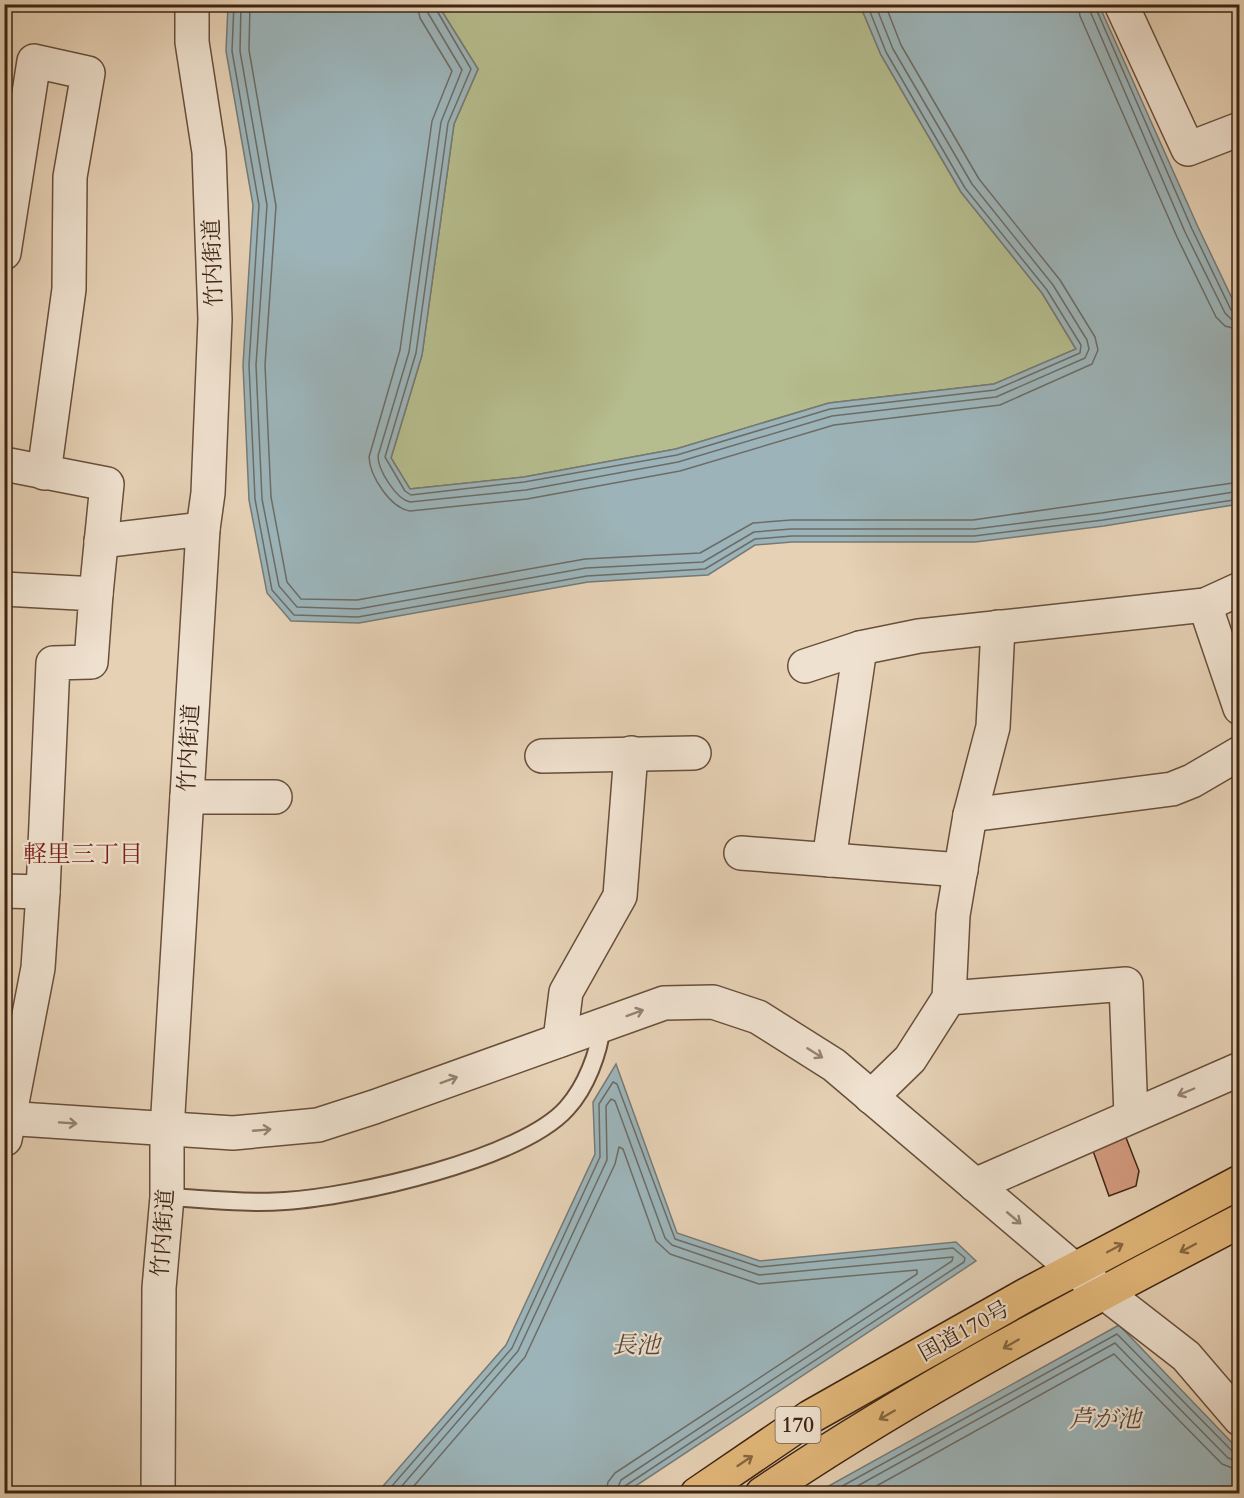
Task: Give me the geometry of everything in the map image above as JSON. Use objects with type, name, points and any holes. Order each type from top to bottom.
[{"type":"highway","name":"国道170号","points":[[697,1494],[810,1417],[1026,1295],[1239,1182]]},
{"type":"highway","name":"国道170号","points":[[762,1494],[833,1446],[1062,1315],[1239,1221]]},
{"type":"street","name":"竹内街道","points":[[158,1494],[159,1288],[167,1197],[167,1130],[203,529],[208,494],[215,319],[209,152],[192,42],[192,4]]},
{"type":"street","points":[[1122,4],[1188,149],[1239,129]]},
{"type":"street","points":[[4,253],[34,61],[88,73],[70,177],[69,289],[44,473]]},
{"type":"street","points":[[4,464],[107,484],[91,662],[52,663],[38,968],[6,1126],[233,1133],[318,1125],[664,1003],[713,1002],[758,1017],[834,1065],[1103,1293],[1131,1310],[1186,1356],[1239,1419]]},
{"type":"street","points":[[101,541],[203,529]]},
{"type":"street","points":[[4,589],[96,594]]},
{"type":"street","points":[[805,666],[860,648],[919,636],[1205,605],[1239,589]]},
{"type":"street","points":[[1205,605],[1239,708]]},
{"type":"street","points":[[871,1097],[910,1059],[949,998],[954,915],[961,870],[970,815],[993,727],[999,627]]},
{"type":"street","points":[[830,860],[860,648]]},
{"type":"street","points":[[560,1040],[566,992],[620,896],[631,753]]},
{"type":"street","points":[[542,756],[694,753]]},
{"type":"street","points":[[970,815],[1172,789],[1192,781],[1239,753]]},
{"type":"street","points":[[187,797],[275,797]]},
{"type":"street","points":[[741,853],[961,870]]},
{"type":"street","points":[[4,891],[43,892]]},
{"type":"street","points":[[949,998],[1126,984],[1131,1116]]},
{"type":"street","points":[[975,1185],[1239,1069]]},
{"type":"lane","points":[[167,1197],[251,1202],[312,1198],[390,1185],[481,1156],[548,1124],[567,1108],[588,1075],[601,1037],[602,1025]]},
{"type":"green space","points":[[438,5],[860,5],[881,55],[961,192],[1042,293],[1076,349],[994,384],[829,403],[676,449],[524,477],[410,489],[391,458],[422,355],[454,124],[478,69]]},
{"type":"water","points":[[228,5],[438,5],[478,69],[454,124],[422,355],[391,458],[410,489],[524,477],[676,449],[829,403],[994,384],[1076,349],[1042,293],[961,192],[881,55],[860,5],[1099,5],[1239,313],[1239,504],[1104,526],[975,542],[792,542],[755,545],[708,575],[588,582],[359,623],[291,621],[267,593],[249,500],[243,365],[253,205],[226,51]]},
{"type":"water","name":"長池","points":[[616,1064],[677,1233],[760,1261],[956,1242],[976,1261],[625,1493],[377,1493],[506,1345],[595,1154],[593,1102]]},
{"type":"water","name":"芦が池","points":[[1119,1325],[1239,1450],[1239,1493],[816,1493]]},
{"type":"building","points":[[1125,1135],[1139,1171],[1136,1186],[1109,1196],[1092,1148]]},
{"type":"district","name":"軽里三丁目","points":[[83,854]]}]
